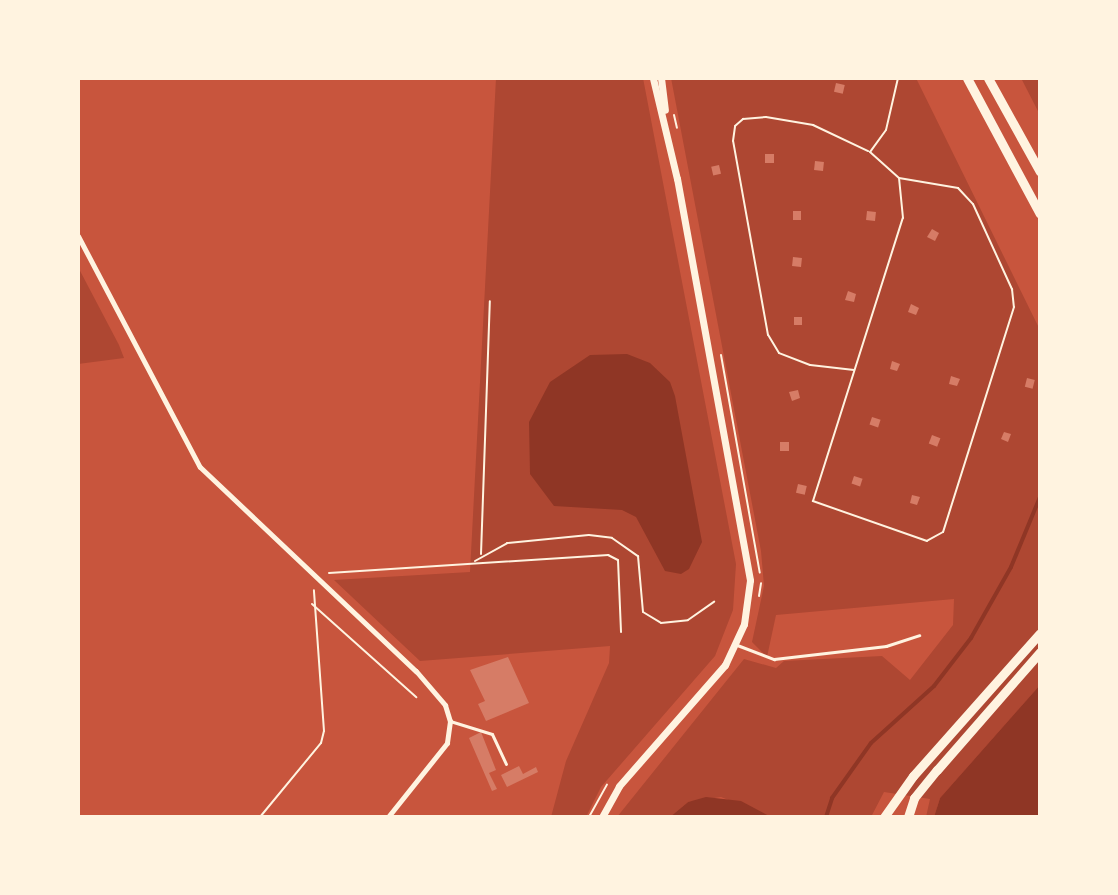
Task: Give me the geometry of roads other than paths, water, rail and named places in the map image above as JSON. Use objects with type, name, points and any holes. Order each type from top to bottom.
[{"type":"highway","points":[[967,78],[1040,214]]},
{"type":"highway","points":[[988,78],[1040,172]]},
{"type":"highway","points":[[884,817],[913,776],[1040,633]]},
{"type":"highway","points":[[908,817],[914,798],[1040,652]]},
{"type":"street","points":[[653,78],[665,117]]},
{"type":"street","points":[[602,817],[619,786],[706,689],[736,645],[749,592],[746,549],[665,117],[661,78]]},
{"type":"street","points":[[78,236],[200,467],[319,583],[416,671],[441,699],[450,721],[443,750],[388,817]]},
{"type":"lane","points":[[736,645],[774,659],[886,646],[919,635]]},
{"type":"lane","points":[[450,721],[492,734],[506,764]]},
{"type":"waterway","points":[[826,817],[832,798],[871,743],[934,686],[971,638],[1011,567],[1040,497]]}]
